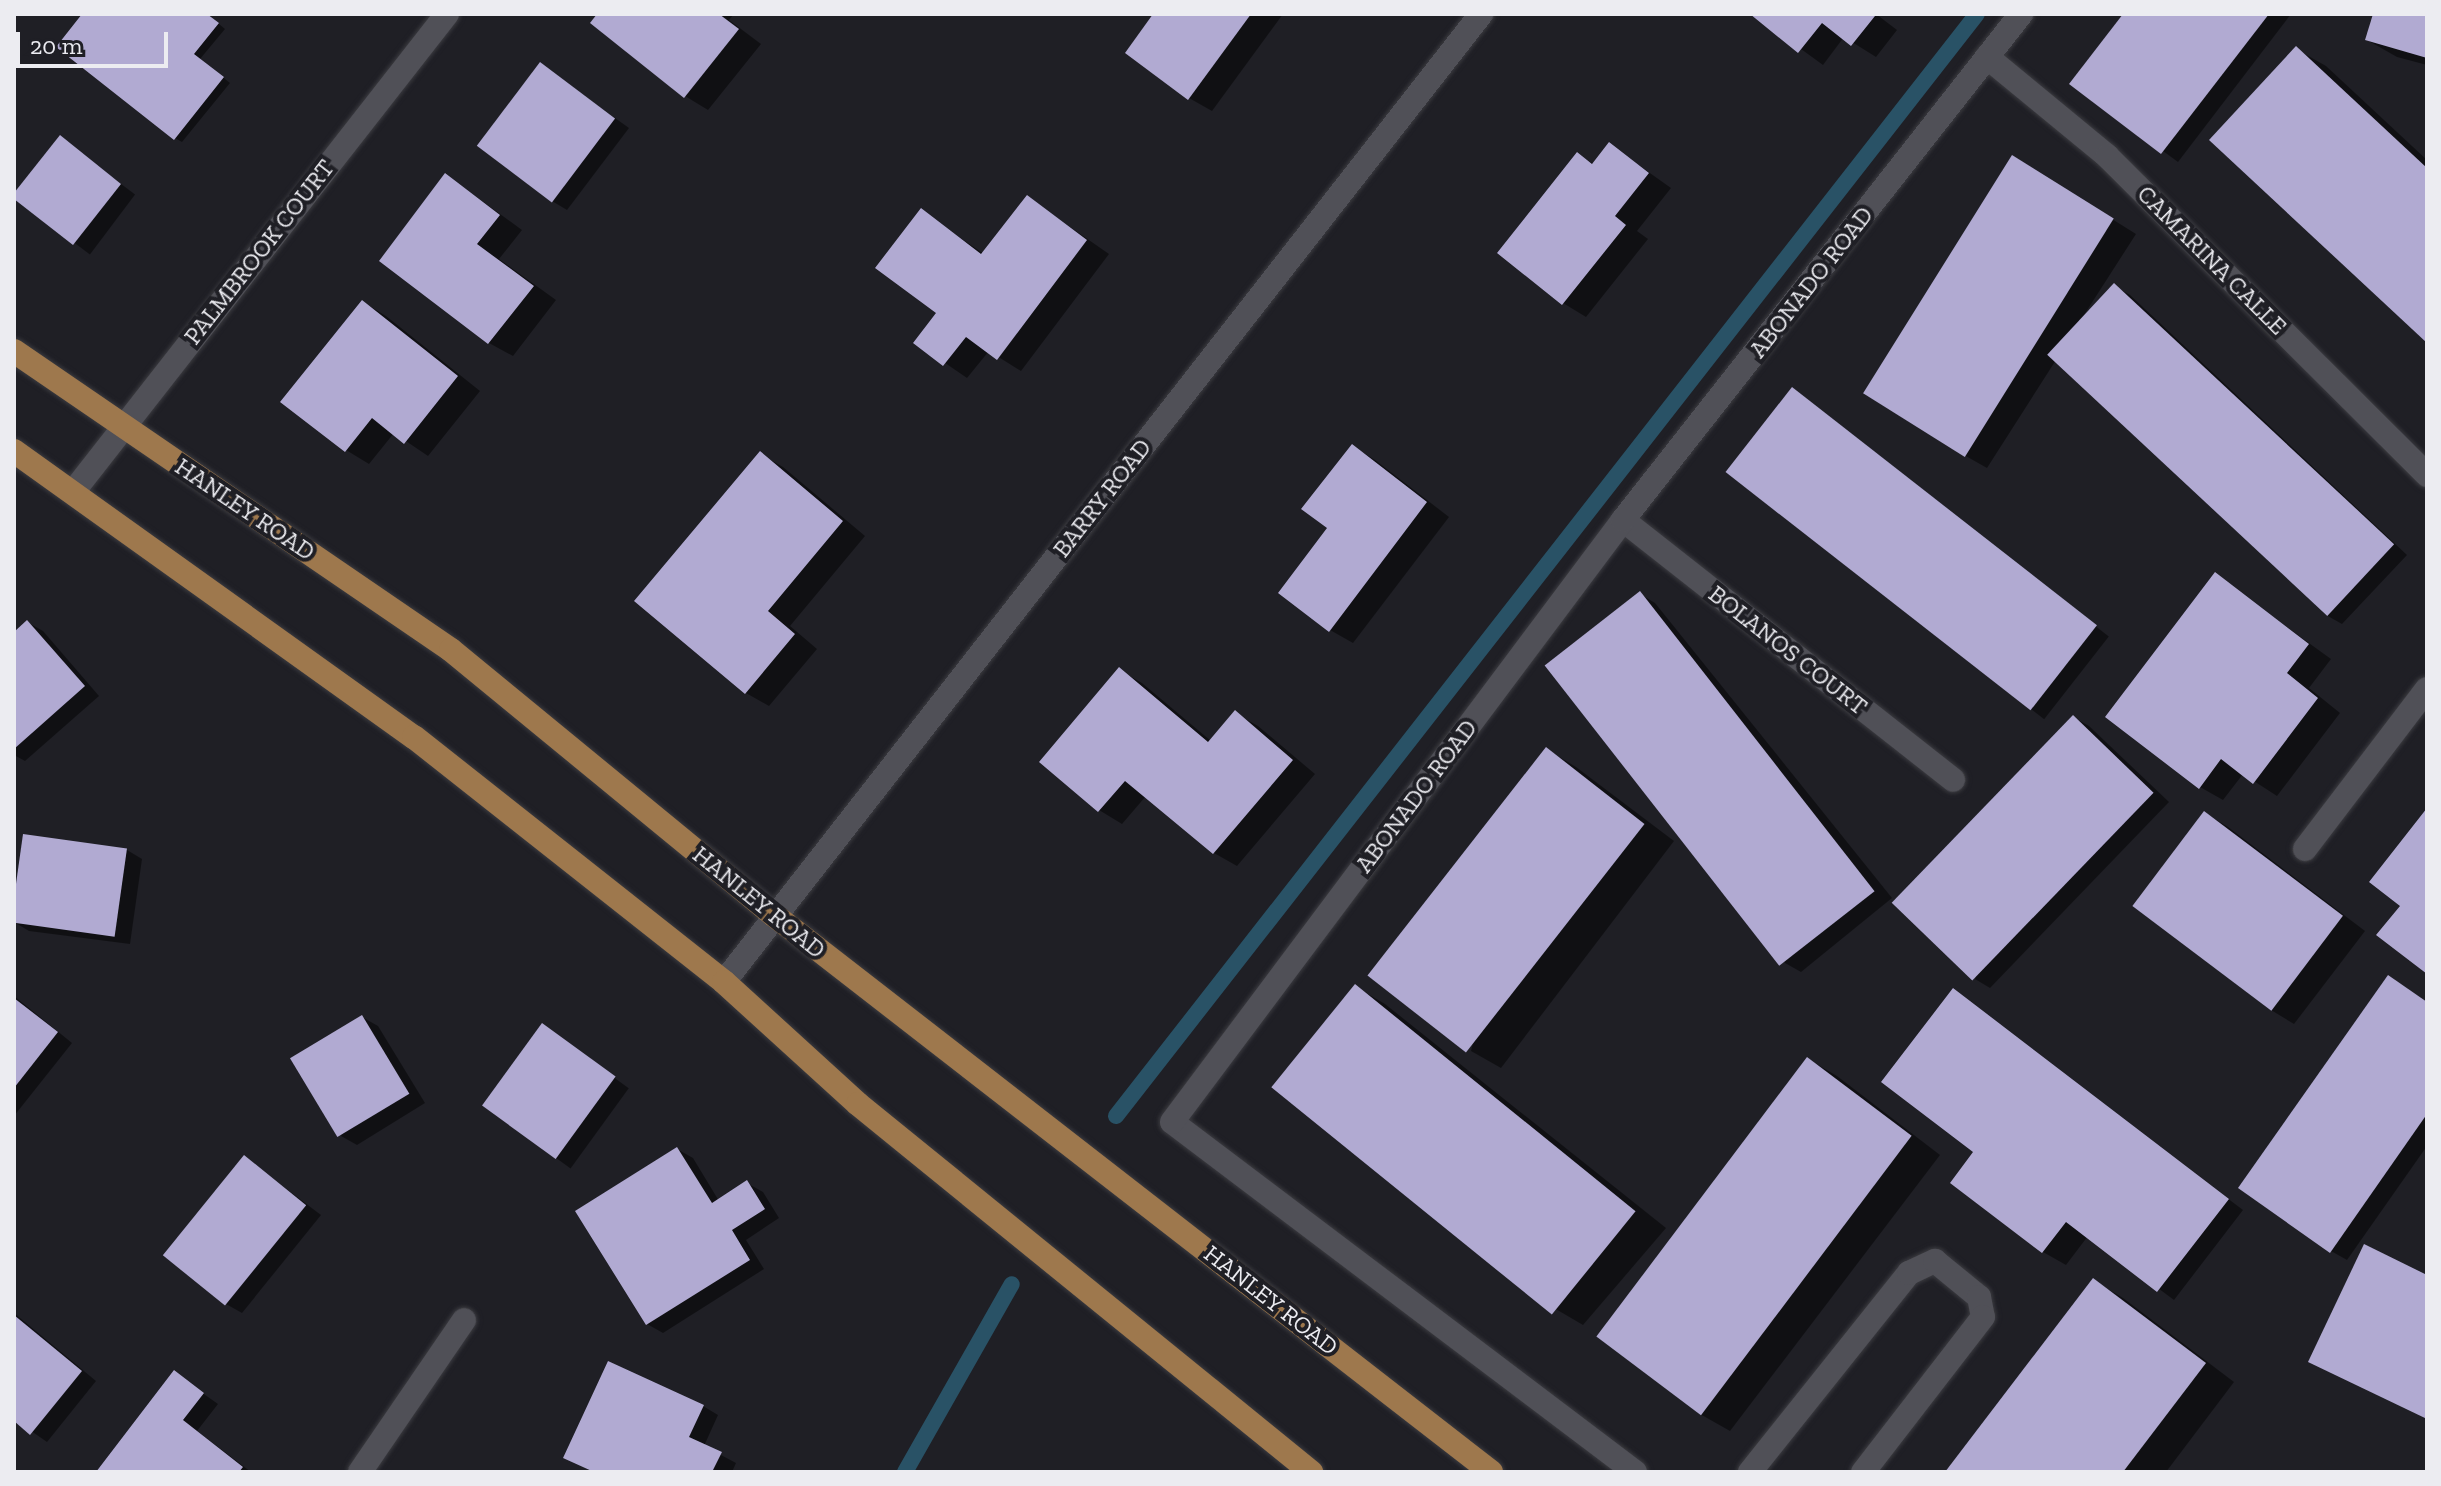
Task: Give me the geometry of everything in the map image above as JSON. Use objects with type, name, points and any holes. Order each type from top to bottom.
[{"type":"main road","name":"HANLEY ROAD","points":[[14,351],[451,650],[774,915],[1491,1472]]},
{"type":"main road","points":[[14,451],[414,737],[724,982],[858,1104],[1311,1472]]},
{"type":"street","name":"PALMBROOK COURT","points":[[73,492],[447,14]]},
{"type":"street","name":"BARRY ROAD","points":[[724,982],[1481,14]]},
{"type":"street","name":"ABONADO ROAD","points":[[1635,1472],[1172,1122],[1623,520],[2021,14]]},
{"type":"street","name":"CAMARINA CALLE","points":[[1987,57],[2107,156],[2427,475]]},
{"type":"street","name":"BOLANOS COURT","points":[[1623,520],[1953,780]]},
{"type":"street","points":[[2305,849],[2427,689]]},
{"type":"street","points":[[1750,1472],[1909,1273],[1935,1261],[1979,1297],[1983,1317],[1863,1472]]},
{"type":"street","points":[[360,1472],[464,1320]]},
{"type":"building","points":[[82,14],[207,14],[219,23],[194,54],[224,77],[174,140],[56,47]]},
{"type":"building","points":[[597,14],[719,14],[739,29],[684,98],[590,23]]},
{"type":"building","points":[[1153,14],[1251,14],[1188,100],[1125,53]]},
{"type":"building","points":[[1750,14],[1875,16],[1851,46],[1822,23],[1798,53]]},
{"type":"building","points":[[2123,14],[2269,14],[2161,154],[2069,84]]},
{"type":"building","points":[[2373,14],[2427,14],[2427,58],[2365,40]]},
{"type":"building","points":[[2296,46],[2427,168],[2427,343],[2209,140]]},
{"type":"building","points":[[540,62],[615,119],[552,202],[477,146]]},
{"type":"building","points":[[60,135],[121,184],[73,245],[14,199],[14,193]]},
{"type":"building","points":[[1609,142],[1649,173],[1615,216],[1626,225],[1562,305],[1497,253],[1577,152],[1592,164]]},
{"type":"building","points":[[2012,155],[2114,219],[1965,457],[1863,393]]},
{"type":"building","points":[[445,173],[500,215],[477,244],[534,286],[488,344],[379,261]]},
{"type":"building","points":[[1027,195],[1087,240],[997,360],[966,337],[943,366],[913,343],[936,313],[875,268],[921,208],[981,254]]},
{"type":"building","points":[[2114,283],[2394,544],[2327,616],[2047,355]]},
{"type":"building","points":[[362,300],[458,376],[404,444],[372,418],[345,452],[280,402]]},
{"type":"building","points":[[1792,387],[2097,625],[2030,710],[1726,472]]},
{"type":"building","points":[[1352,444],[1427,502],[1329,632],[1278,593],[1327,528],[1301,509]]},
{"type":"building","points":[[760,451],[843,521],[768,611],[795,634],[745,694],[634,601]]},
{"type":"building","points":[[2215,572],[2309,644],[2287,673],[2318,698],[2253,784],[2221,759],[2199,789],[2105,717]]},
{"type":"building","points":[[1640,591],[1875,891],[1779,966],[1545,665]]},
{"type":"building","points":[[27,620],[85,686],[14,749],[14,632]]},
{"type":"building","points":[[1119,667],[1208,742],[1235,710],[1293,760],[1213,854],[1125,781],[1098,812],[1039,762]]},
{"type":"building","points":[[2073,715],[2154,793],[1972,981],[1892,903]]},
{"type":"building","points":[[1546,747],[1645,824],[1466,1052],[1367,976]]},
{"type":"building","points":[[2427,808],[2427,974],[2376,935],[2400,906],[2369,882]]},
{"type":"building","points":[[2204,811],[2343,916],[2271,1011],[2132,906]]},
{"type":"building","points":[[23,834],[127,849],[115,937],[14,923],[14,898]]},
{"type":"building","points":[[2388,975],[2427,1002],[2427,1114],[2330,1253],[2238,1188]]},
{"type":"building","points":[[1355,984],[1636,1211],[1552,1315],[1271,1087]]},
{"type":"building","points":[[1953,988],[2229,1199],[2157,1292],[2066,1222],[2042,1253],[1950,1183],[1973,1152],[1881,1082]]},
{"type":"building","points":[[14,998],[58,1032],[14,1088]]},
{"type":"building","points":[[362,1015],[409,1094],[337,1137],[290,1058]]},
{"type":"building","points":[[542,1023],[616,1076],[556,1159],[482,1106]]},
{"type":"building","points":[[1807,1057],[1912,1136],[1701,1415],[1596,1337]]},
{"type":"building","points":[[677,1147],[712,1203],[747,1180],[765,1209],[732,1230],[750,1260],[646,1325],[575,1211]]},
{"type":"building","points":[[244,1155],[306,1205],[225,1306],[163,1255]]},
{"type":"building","points":[[2364,1244],[2427,1275],[2427,1419],[2308,1362]]},
{"type":"building","points":[[2093,1278],[2206,1363],[2123,1472],[1945,1472]]},
{"type":"building","points":[[14,1315],[82,1371],[30,1435],[14,1421]]},
{"type":"building","points":[[608,1361],[704,1405],[689,1437],[722,1452],[712,1472],[594,1472],[563,1458]]},
{"type":"building","points":[[174,1370],[204,1393],[183,1420],[243,1467],[239,1472],[96,1472]]},
{"type":"waterway","points":[[1116,1116],[1977,14]]},
{"type":"waterway","points":[[905,1472],[1012,1284]]}]
